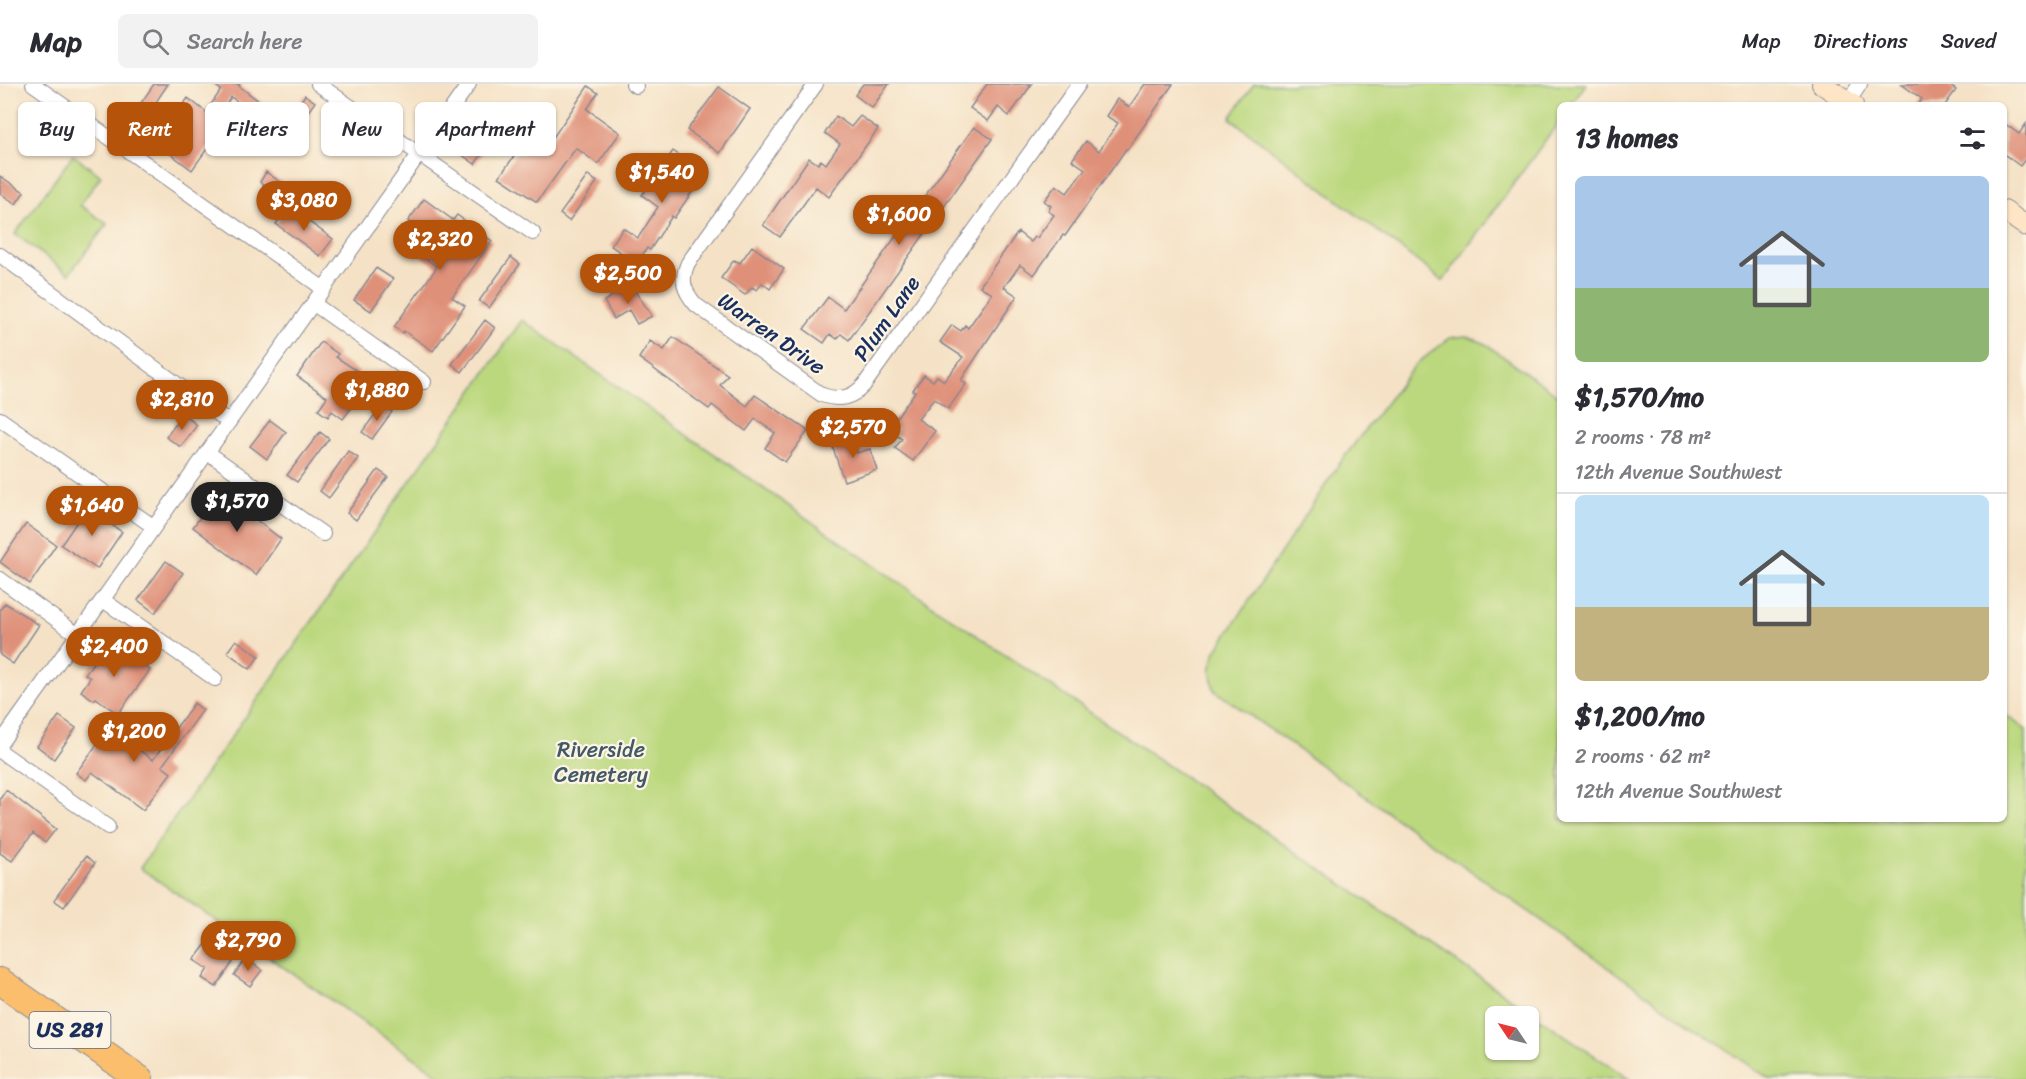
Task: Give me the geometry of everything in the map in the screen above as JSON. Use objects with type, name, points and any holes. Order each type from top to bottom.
[{"type":"highway","name":"US 281","points":[[0,981],[140,1079]]},
{"type":"street","points":[[33,84],[324,289]]},
{"type":"street","points":[[318,84],[415,152]]},
{"type":"street","points":[[456,102],[469,84]]},
{"type":"street","name":"Warren Drive","points":[[816,84],[688,263],[683,282],[686,292],[696,305],[822,394],[832,398],[849,397]]},
{"type":"street","name":"Plum Lane","points":[[849,397],[856,394],[864,385],[1079,84]]},
{"type":"street","points":[[1822,84],[1849,102]]},
{"type":"street","points":[[1851,102],[1860,84]]},
{"type":"street","points":[[0,744],[418,156]]},
{"type":"street","points":[[420,156],[533,234]]},
{"type":"street","points":[[2007,213],[2025,223]]},
{"type":"street","points":[[0,255],[229,422]]},
{"type":"street","points":[[314,304],[424,382]]},
{"type":"street","points":[[0,419],[154,527]]},
{"type":"street","points":[[207,452],[323,534]]},
{"type":"street","points":[[0,579],[78,635]]},
{"type":"street","points":[[103,600],[214,679]]},
{"type":"street","points":[[0,751],[108,827]]},
{"type":"green space","points":[[1254,84],[1586,84],[1573,102],[1557,102],[1557,124],[1443,281],[1230,118]]},
{"type":"green space","points":[[72,156],[101,176],[80,205],[107,224],[69,274],[15,234]]},
{"type":"green space","name":"Riverside Cemetery","points":[[522,320],[898,582],[1522,1006],[1485,1006],[1485,1060],[1539,1060],[1539,1018],[1629,1079],[445,1079],[140,868]]},
{"type":"green space","points":[[1465,336],[1484,343],[1557,395],[1557,822],[2007,822],[2007,716],[2026,730],[2026,1079],[1770,1079],[1214,690],[1210,670],[1216,651],[1342,460],[1415,365],[1450,338]]},
{"type":"building","points":[[154,84],[168,84],[156,102],[142,102]]},
{"type":"building","points":[[213,84],[240,84],[239,86],[260,102],[238,102],[231,97],[228,102],[213,102],[221,90]]},
{"type":"building","points":[[863,84],[889,84],[872,108],[855,95]]},
{"type":"building","points":[[987,84],[1032,84],[1009,116],[998,107],[988,121],[970,108]]},
{"type":"building","points":[[1145,84],[1173,84],[1065,236],[1063,235],[1034,275],[1020,265],[1004,287],[1017,296],[961,380],[966,384],[948,409],[934,399],[918,419],[935,431],[913,461],[895,448],[902,439],[895,434],[898,429],[891,425],[915,392],[912,391],[924,375],[933,381],[937,376],[944,381],[963,357],[940,342],[952,325],[961,331],[965,325],[968,328],[992,294],[980,286],[1018,232],[1031,242],[1035,237],[1037,238],[1054,215],[1048,211],[1051,206],[1044,201],[1056,185],[1067,193],[1085,169],[1072,160],[1086,141],[1099,151],[1118,123],[1106,116],[1117,99],[1129,107]]},
{"type":"building","points":[[1901,84],[1947,84],[1956,90],[1947,102],[1920,102],[1922,99]]},
{"type":"building","points":[[588,86],[598,93],[587,109],[620,133],[598,164],[576,148],[537,202],[499,177],[514,156],[556,156],[556,133]]},
{"type":"building","points":[[719,87],[750,109],[720,153],[687,130]]},
{"type":"building","points":[[305,95],[315,102],[309,110],[309,102],[300,102]]},
{"type":"building","points":[[188,98],[205,111],[205,152],[192,170],[173,156],[193,156],[193,102],[185,102]]},
{"type":"building","points":[[836,116],[851,127],[860,116],[878,129],[829,197],[816,187],[780,237],[763,225],[809,158],[818,164],[821,160],[826,164],[840,144],[825,133]]},
{"type":"building","points":[[2026,124],[2026,158],[2020,166],[2007,156],[2007,125],[2019,134]]},
{"type":"building","points":[[974,127],[992,139],[849,340],[841,334],[837,339],[830,334],[824,343],[804,329],[828,297],[844,309]]},
{"type":"building","points":[[673,151],[705,173],[674,218],[672,216],[650,250],[647,248],[637,263],[611,246],[623,228],[638,238],[658,207],[642,195]]},
{"type":"building","points":[[464,156],[481,156],[475,164]]},
{"type":"building","points":[[266,172],[282,183],[275,193],[260,182]]},
{"type":"building","points":[[588,175],[597,182],[569,221],[560,214]]},
{"type":"building","points":[[0,176],[24,192],[16,204],[0,193]]},
{"type":"building","points":[[424,199],[453,220],[457,215],[492,241],[452,297],[465,306],[433,351],[404,331],[403,333],[394,327],[437,267],[415,251],[412,255],[400,246],[414,226],[408,221]]},
{"type":"building","points":[[288,207],[333,239],[320,256],[276,224]]},
{"type":"building","points":[[752,246],[784,269],[770,289],[762,283],[757,290],[752,287],[745,295],[721,278],[734,260],[740,263]]},
{"type":"building","points":[[511,257],[520,264],[489,308],[479,301]]},
{"type":"building","points":[[376,268],[393,279],[371,311],[354,300]]},
{"type":"building","points":[[631,285],[652,316],[637,324],[629,310],[614,319],[604,301]]},
{"type":"building","points":[[485,320],[495,328],[462,372],[452,364]]},
{"type":"building","points":[[673,337],[728,375],[720,385],[747,406],[755,395],[808,431],[785,462],[765,448],[775,433],[755,419],[746,431],[712,405],[709,409],[639,358],[650,341],[664,350]]},
{"type":"building","points":[[321,342],[338,354],[336,357],[359,372],[351,383],[364,392],[343,419],[332,411],[328,417],[318,410],[327,397],[297,376]]},
{"type":"building","points":[[382,405],[392,412],[372,439],[362,432]]},
{"type":"building","points":[[183,414],[197,425],[181,447],[166,437]]},
{"type":"building","points":[[270,420],[286,432],[267,459],[250,446]]},
{"type":"building","points":[[320,432],[329,439],[297,482],[287,475]]},
{"type":"building","points":[[852,435],[857,453],[870,449],[877,470],[844,481],[831,442]]},
{"type":"building","points":[[348,451],[358,458],[329,498],[320,491]]},
{"type":"building","points":[[378,470],[388,477],[356,520],[347,513]]},
{"type":"building","points":[[219,491],[281,539],[256,575],[193,527]]},
{"type":"building","points":[[89,504],[102,513],[100,517],[122,532],[97,569],[61,545]]},
{"type":"building","points":[[26,524],[56,545],[30,584],[0,562]]},
{"type":"building","points":[[166,561],[183,573],[155,613],[138,600]]},
{"type":"building","points":[[5,603],[39,625],[13,664],[0,655],[0,610]]},
{"type":"building","points":[[236,640],[259,656],[250,669],[227,652]]},
{"type":"building","points":[[109,641],[150,670],[118,714],[96,698],[94,700],[81,691],[90,678],[85,674]]},
{"type":"building","points":[[194,703],[203,710],[162,766],[171,773],[143,810],[92,772],[86,780],[76,773],[109,728],[153,760]]},
{"type":"building","points":[[59,716],[76,728],[54,759],[37,746]]},
{"type":"building","points":[[6,790],[56,829],[45,843],[33,833],[12,861],[0,853],[0,799]]},
{"type":"building","points":[[86,856],[95,863],[64,907],[54,900]]},
{"type":"building","points":[[206,944],[233,962],[216,987],[202,978],[208,969],[194,960]]},
{"type":"building","points":[[246,959],[262,970],[250,986],[234,975]]}]
